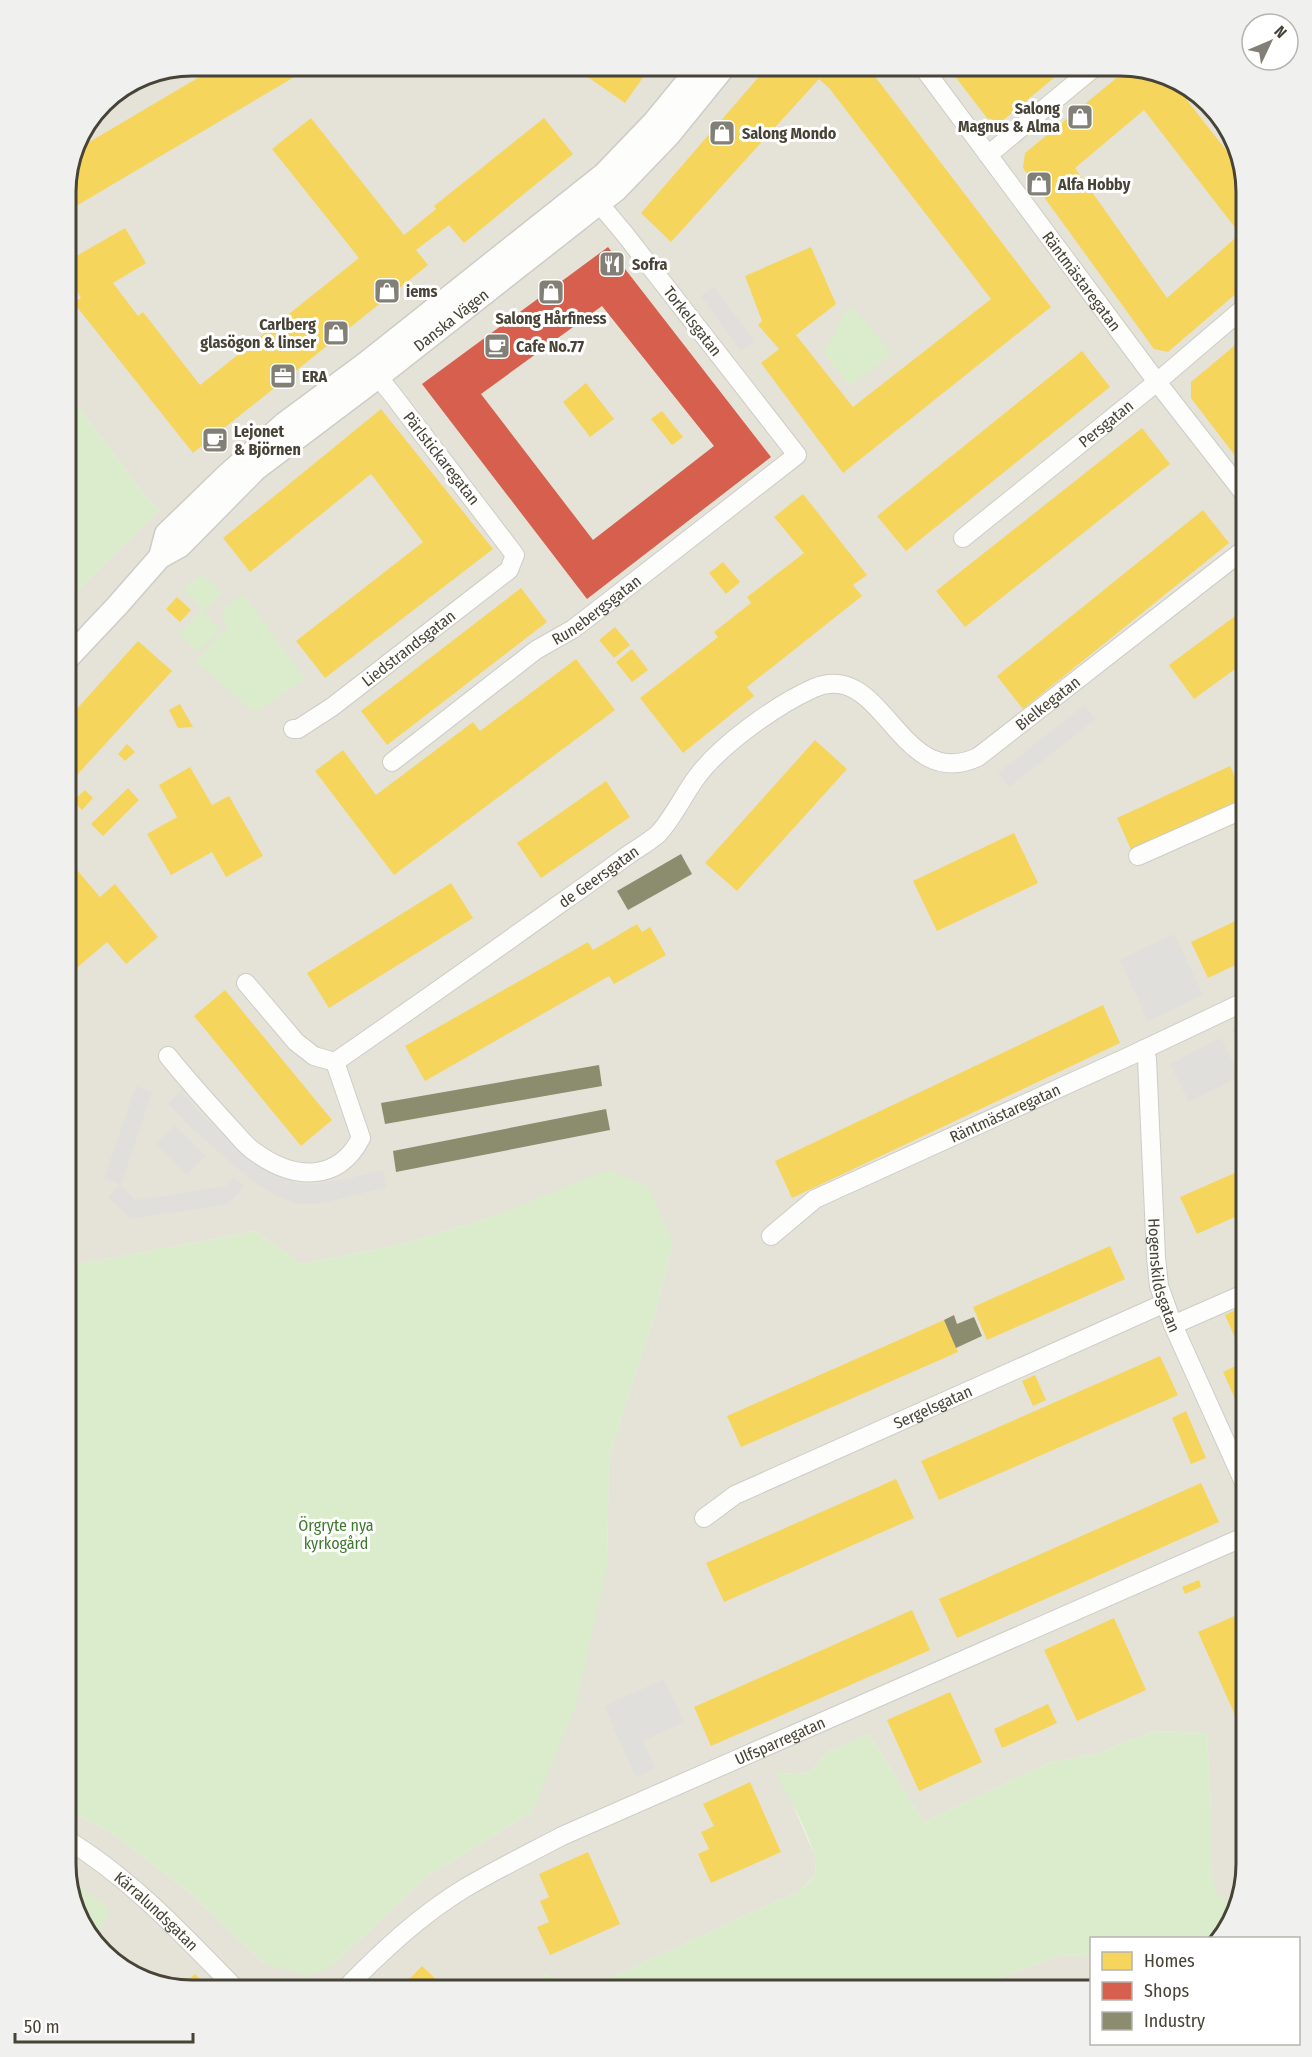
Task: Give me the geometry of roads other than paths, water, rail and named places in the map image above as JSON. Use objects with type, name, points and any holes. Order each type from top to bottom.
[{"type":"street","name":"Danska Vägen","points":[[77,649],[160,557],[180,546],[256,469],[372,370],[593,196],[691,77]]},
{"type":"street","name":"Danska Vägen","points":[[593,196],[616,190],[669,135],[716,77]]},
{"type":"street","name":"Räntmästaregatan","points":[[930,77],[1157,382],[1236,483]]},
{"type":"street","points":[[988,155],[1083,77]]},
{"type":"street","name":"Torkelsgatan","points":[[593,196],[797,455]]},
{"type":"street","name":"Persgatan","points":[[963,538],[1157,382],[1236,315]]},
{"type":"street","name":"Pärlstickaregatan","points":[[372,370],[516,555]]},
{"type":"street","name":"Runebergsgatan","points":[[392,762],[536,650],[573,629],[797,455]]},
{"type":"street","name":"Liedstrandsgatan","points":[[293,729],[298,729],[332,707],[509,570],[516,555]]},
{"type":"street","name":"Bielkegatan","points":[[847,685],[878,708],[911,744],[930,760],[960,764],[978,757],[1236,556]]},
{"type":"street","name":"de Geersgatan","points":[[335,1062],[658,834],[711,759],[757,723],[785,704],[815,688],[831,683],[847,685]]},
{"type":"street","points":[[1138,856],[1236,812]]},
{"type":"street","points":[[168,1056],[185,1078],[254,1152],[284,1169],[312,1174],[330,1170],[354,1152],[361,1138],[335,1062],[314,1056],[296,1042],[246,983]]},
{"type":"street","name":"Räntmästaregatan","points":[[771,1236],[816,1199],[1236,1006]]},
{"type":"street","name":"Hogenskildsgatan","points":[[1144,1049],[1147,1059],[1159,1286],[1173,1325],[1236,1465]]},
{"type":"street","points":[[1173,1325],[1236,1297]]},
{"type":"street","name":"Sergelsgatan","points":[[704,1518],[745,1490],[1166,1303]]},
{"type":"street","name":"Ulfsparregatan","points":[[354,1980],[371,1962],[429,1913],[465,1888],[562,1836],[1236,1540]]},
{"type":"street","name":"Kärralundsgatan","points":[[76,1845],[135,1888],[227,1980]]},
{"type":"place","name":"Salong Magnus & Alma","points":[[1080,117]]},
{"type":"place","name":"Salong Mondo","points":[[722,133]]},
{"type":"place","name":"Alfa Hobby","points":[[1039,184]]},
{"type":"place","name":"Sofra","points":[[612,264]]},
{"type":"place","name":"iems","points":[[387,291]]},
{"type":"place","name":"Salong Hårfiness","points":[[551,292]]},
{"type":"place","name":"Carlberg glasögon & linser","points":[[336,333]]},
{"type":"place","name":"Cafe No.77","points":[[497,346]]},
{"type":"place","name":"ERA","points":[[283,376]]},
{"type":"place","name":"Lejonet & Björnen","points":[[215,440]]},
{"type":"park label","name":"Örgryte nya kyrkogård","points":[[336,1534]]}]
